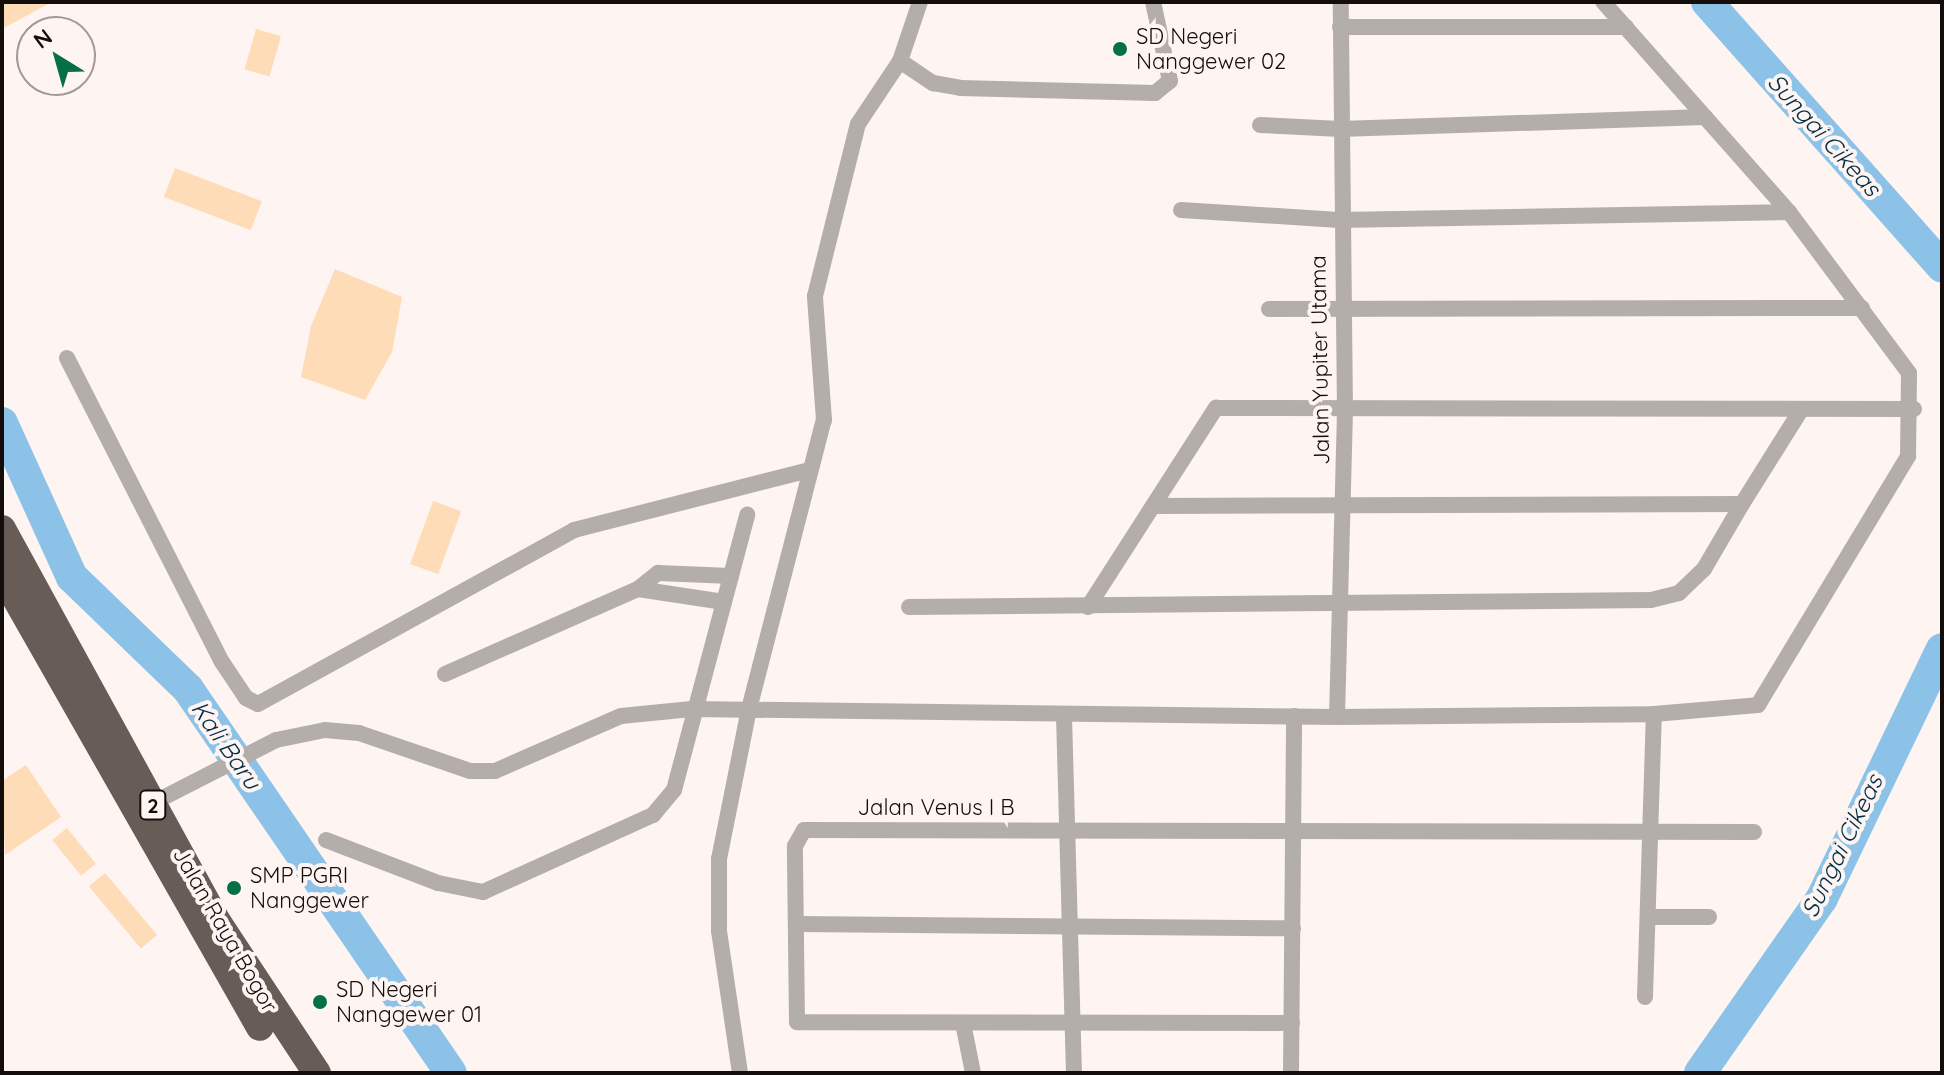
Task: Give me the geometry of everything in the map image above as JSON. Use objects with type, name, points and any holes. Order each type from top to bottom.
[{"type":"highway","name":"Jalan Raya Bogor","points":[[2,529],[218,923],[317,1073]]},
{"type":"highway","name":"Jalan Raya Bogor","points":[[2,574],[153,803],[293,1073]]},
{"type":"street","points":[[740,1073],[719,931],[719,859],[749,709],[824,420],[815,296],[858,124],[900,61],[920,2]]},
{"type":"street","points":[[900,61],[933,83],[960,88],[1155,93],[1170,81],[1153,2]]},
{"type":"street","name":"Jalan Yupiter Utama","points":[[1337,717],[1345,411],[1339,220],[1341,2]]},
{"type":"street","points":[[153,803],[276,740],[344,730],[470,771],[495,771],[621,716],[692,709],[1337,717],[1654,714],[1758,705],[1908,456],[1914,409],[1905,360],[1789,212],[1603,2]]},
{"type":"street","points":[[1340,27],[1626,27]]},
{"type":"street","points":[[1260,125],[1340,129],[1705,117]]},
{"type":"street","points":[[1181,210],[1339,220],[1789,212]]},
{"type":"street","points":[[1269,309],[1343,312],[1862,308]]},
{"type":"street","points":[[67,358],[222,662],[258,704],[574,530],[809,470]]},
{"type":"street","points":[[1088,607],[1216,408],[1345,411],[1914,409]]},
{"type":"street","points":[[909,607],[1651,600],[1679,593],[1704,569],[1801,410]]},
{"type":"street","points":[[1155,506],[1344,502],[1742,504]]},
{"type":"street","points":[[326,840],[483,892],[653,815],[674,790],[692,709],[747,515]]},
{"type":"street","points":[[445,674],[638,589],[668,571],[731,576]]},
{"type":"street","points":[[638,589],[724,602]]},
{"type":"street","points":[[1645,997],[1653,827],[1654,714]]},
{"type":"street","points":[[1064,716],[1071,927],[1070,1020],[1074,1073]]},
{"type":"street","points":[[1291,1073],[1294,716]]},
{"type":"street","name":"Jalan Venus I B","points":[[796,924],[795,846],[804,830],[1653,827],[1754,832]]},
{"type":"street","points":[[1649,917],[1709,917]]},
{"type":"street","points":[[1292,1023],[1070,1020],[797,1022],[796,924],[1293,928]]},
{"type":"street","points":[[963,1023],[973,1073]]},
{"type":"building","points":[[2,2],[52,2],[26,16],[16,16],[16,21],[2,29]]},
{"type":"building","points":[[256,29],[281,36],[269,77],[244,69]]},
{"type":"building","points":[[175,168],[262,201],[251,230],[164,197]]},
{"type":"building","points":[[335,269],[402,297],[392,352],[365,400],[301,377],[311,326]]},
{"type":"building","points":[[433,501],[461,511],[438,574],[410,564]]},
{"type":"building","points":[[26,765],[61,817],[5,855],[2,781]]},
{"type":"building","points":[[67,828],[96,864],[81,876],[52,840]]},
{"type":"building","points":[[105,873],[157,935],[141,949],[89,886]]},
{"type":"waterway","name":"Sungai Cikeas","points":[[1707,2],[1942,267]]},
{"type":"waterway","name":"Kali Baru","points":[[2,423],[72,577],[188,689],[451,1073]]},
{"type":"waterway","name":"Sungai Cikeas","points":[[1700,1073],[1822,898],[1942,649]]},
{"type":"place","name":"SD Negeri Nanggewer 02","points":[[1120,49]]},
{"type":"place","name":"SMP PGRI Nanggewer","points":[[234,888]]},
{"type":"place","name":"SD Negeri Nanggewer 01","points":[[320,1002]]}]
